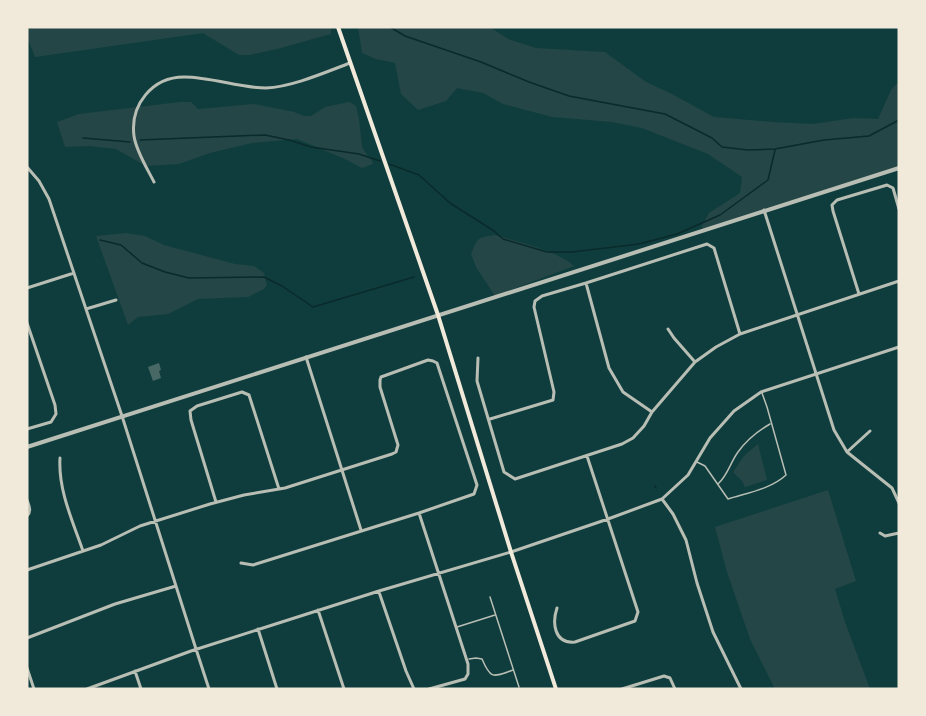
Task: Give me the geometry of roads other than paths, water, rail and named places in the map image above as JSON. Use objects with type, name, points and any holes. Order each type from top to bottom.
[{"type":"main road","points":[[338,27],[438,315],[556,689]]},
{"type":"street","points":[[154,182],[134,137],[134,124],[139,104],[156,85],[173,78],[185,77],[246,86],[275,87],[350,63]]},
{"type":"street","points":[[27,167],[46,193],[74,273],[209,689]]},
{"type":"street","points":[[27,447],[899,168]]},
{"type":"street","points":[[859,294],[832,205],[837,200],[887,185],[893,188],[899,209]]},
{"type":"street","points":[[764,210],[834,430],[846,452],[892,488],[899,503]]},
{"type":"street","points":[[490,420],[553,400],[555,392],[534,307],[535,301],[542,296],[707,244],[714,248],[740,334]]},
{"type":"street","points":[[27,288],[74,273]]},
{"type":"street","points":[[478,357],[477,381],[504,472],[515,479],[622,444],[633,438],[695,362],[740,334],[899,281]]},
{"type":"street","points":[[586,283],[609,368],[622,392],[652,412]]},
{"type":"street","points":[[86,309],[116,300]]},
{"type":"street","points":[[27,323],[56,414],[51,422],[27,429]]},
{"type":"street","points":[[668,328],[695,362]]},
{"type":"street","points":[[87,689],[196,649],[511,552],[662,498],[688,475],[710,438],[734,411],[761,392],[899,347]]},
{"type":"street","points":[[306,357],[361,531]]},
{"type":"street","points":[[27,570],[101,545],[132,529],[155,521],[216,502],[279,489],[396,452],[397,442],[380,387],[381,377],[428,360],[435,362],[438,365],[477,485],[474,494],[253,565],[241,563]]},
{"type":"street","points":[[216,502],[190,420],[190,411],[197,406],[242,392],[249,395],[279,489]]},
{"type":"street","points":[[846,452],[870,431]]},
{"type":"street","points":[[557,608],[554,616],[557,632],[562,641],[568,643],[635,621],[638,612],[587,456]]},
{"type":"street","points":[[60,458],[64,495],[83,551]]},
{"type":"street","points":[[662,498],[686,540],[713,632],[741,689]]},
{"type":"street","points":[[27,500],[30,513],[27,516]]},
{"type":"street","points":[[419,513],[468,663],[468,674],[465,679],[429,689]]},
{"type":"street","points":[[880,533],[885,536],[899,533]]},
{"type":"street","points":[[27,638],[115,604],[176,586]]},
{"type":"street","points":[[379,591],[414,689]]},
{"type":"street","points":[[318,610],[344,689]]},
{"type":"street","points":[[258,629],[277,689]]},
{"type":"street","points":[[27,668],[34,689]]},
{"type":"street","points":[[134,670],[141,689]]},
{"type":"street","points":[[622,689],[664,676],[670,678],[675,689]]},
{"type":"lane","points":[[697,462],[705,466],[728,499],[764,488],[786,475],[761,392]]},
{"type":"lane","points":[[718,484],[724,478],[737,453],[758,430],[771,424]]},
{"type":"lane","points":[[490,597],[519,687]]},
{"type":"lane","points":[[456,627],[495,615]]},
{"type":"lane","points":[[466,660],[483,659],[490,675],[496,676],[514,669]]},
{"type":"waterway","points":[[390,27],[405,36],[569,96],[665,114],[712,138],[722,147],[748,150],[775,149],[824,140],[869,136],[899,120]]},
{"type":"waterway","points":[[140,140],[265,135],[311,147],[359,154],[380,161]]},
{"type":"waterway","points":[[83,138],[130,142]]},
{"type":"waterway","points":[[389,164],[419,175],[450,203],[503,239],[547,252],[572,252],[639,244],[677,234],[720,215],[768,180],[775,150]]},
{"type":"waterway","points":[[100,240],[121,245],[142,263],[189,278],[264,277],[313,307],[414,277]]}]
